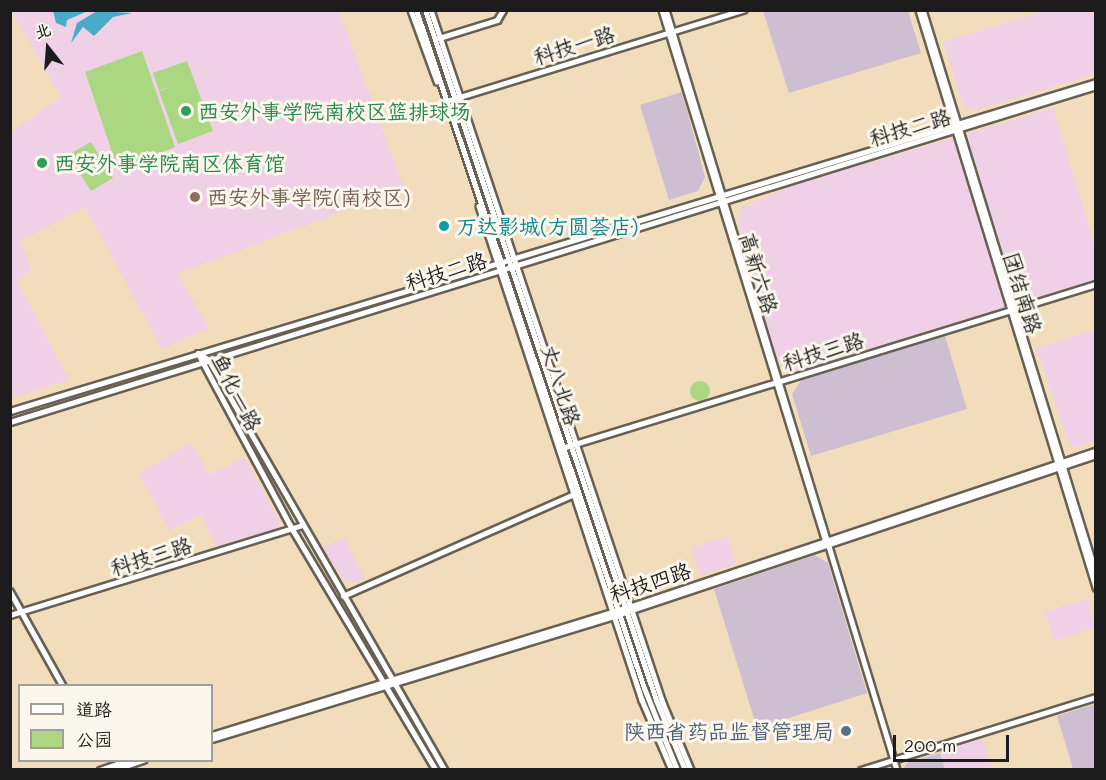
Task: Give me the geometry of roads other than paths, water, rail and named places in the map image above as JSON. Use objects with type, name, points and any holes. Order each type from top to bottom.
[{"type":"main road","points":[[411,10],[509,268],[568,446]]},
{"type":"main road","name":"丈八北路","points":[[416,10],[509,268],[568,446],[629,609],[685,770]]},
{"type":"main road","name":"丈八北路","points":[[425,10],[439,38],[460,97],[506,260]]},
{"type":"main road","points":[[431,10],[439,38],[497,20],[503,10]]},
{"type":"main road","name":"高新六路","points":[[664,10],[897,770]]},
{"type":"main road","name":"科技一路","points":[[450,100],[743,10]]},
{"type":"main road","name":"团结南路","points":[[921,10],[1013,309],[1064,463],[1095,573]]},
{"type":"main road","name":"科技二路","points":[[10,411],[720,195],[957,128],[1095,82]]},
{"type":"main road","name":"科技二路","points":[[10,422],[1095,86]]},
{"type":"main road","name":"团结南路","points":[[957,128],[986,209],[1057,465],[1095,586]]},
{"type":"main road","name":"科技三路","points":[[568,446],[1095,284]]},
{"type":"main road","name":"鱼化一路","points":[[198,353],[209,360],[300,526],[395,681],[445,770]]},
{"type":"main road","name":"鱼化一路","points":[[198,353],[201,363],[293,530],[388,683],[436,770]]},
{"type":"main road","name":"丈八北路","points":[[568,446],[577,493],[616,613],[677,770]]},
{"type":"main road","name":"科技四路","points":[[213,737],[629,609],[1095,453]]},
{"type":"main road","points":[[343,596],[577,493]]},
{"type":"main road","name":"科技三路","points":[[10,615],[300,526]]},
{"type":"main road","points":[[10,591],[62,684]]},
{"type":"main road","points":[[629,609],[690,770]]},
{"type":"main road","points":[[616,613],[672,770]]},
{"type":"main road","points":[[861,770],[1095,697]]},
{"type":"main road","points":[[100,770],[134,762]]},
{"type":"water","points":[[53,11],[88,11],[67,20],[66,27],[56,23]]},
{"type":"water","points":[[97,11],[132,13],[113,17],[94,36],[83,27],[71,43],[77,23]]},
{"type":"place","name":"西安外事学院南校区篮排球场","points":[[186,111]]},
{"type":"place","name":"西安外事学院南区体育馆","points":[[42,163]]},
{"type":"place","name":"西安外事学院(南校区)","points":[[195,197]]},
{"type":"place","name":"万达影城(方圆荟店)","points":[[444,226]]},
{"type":"place","name":"陕西省药品监督管理局","points":[[846,731]]}]
